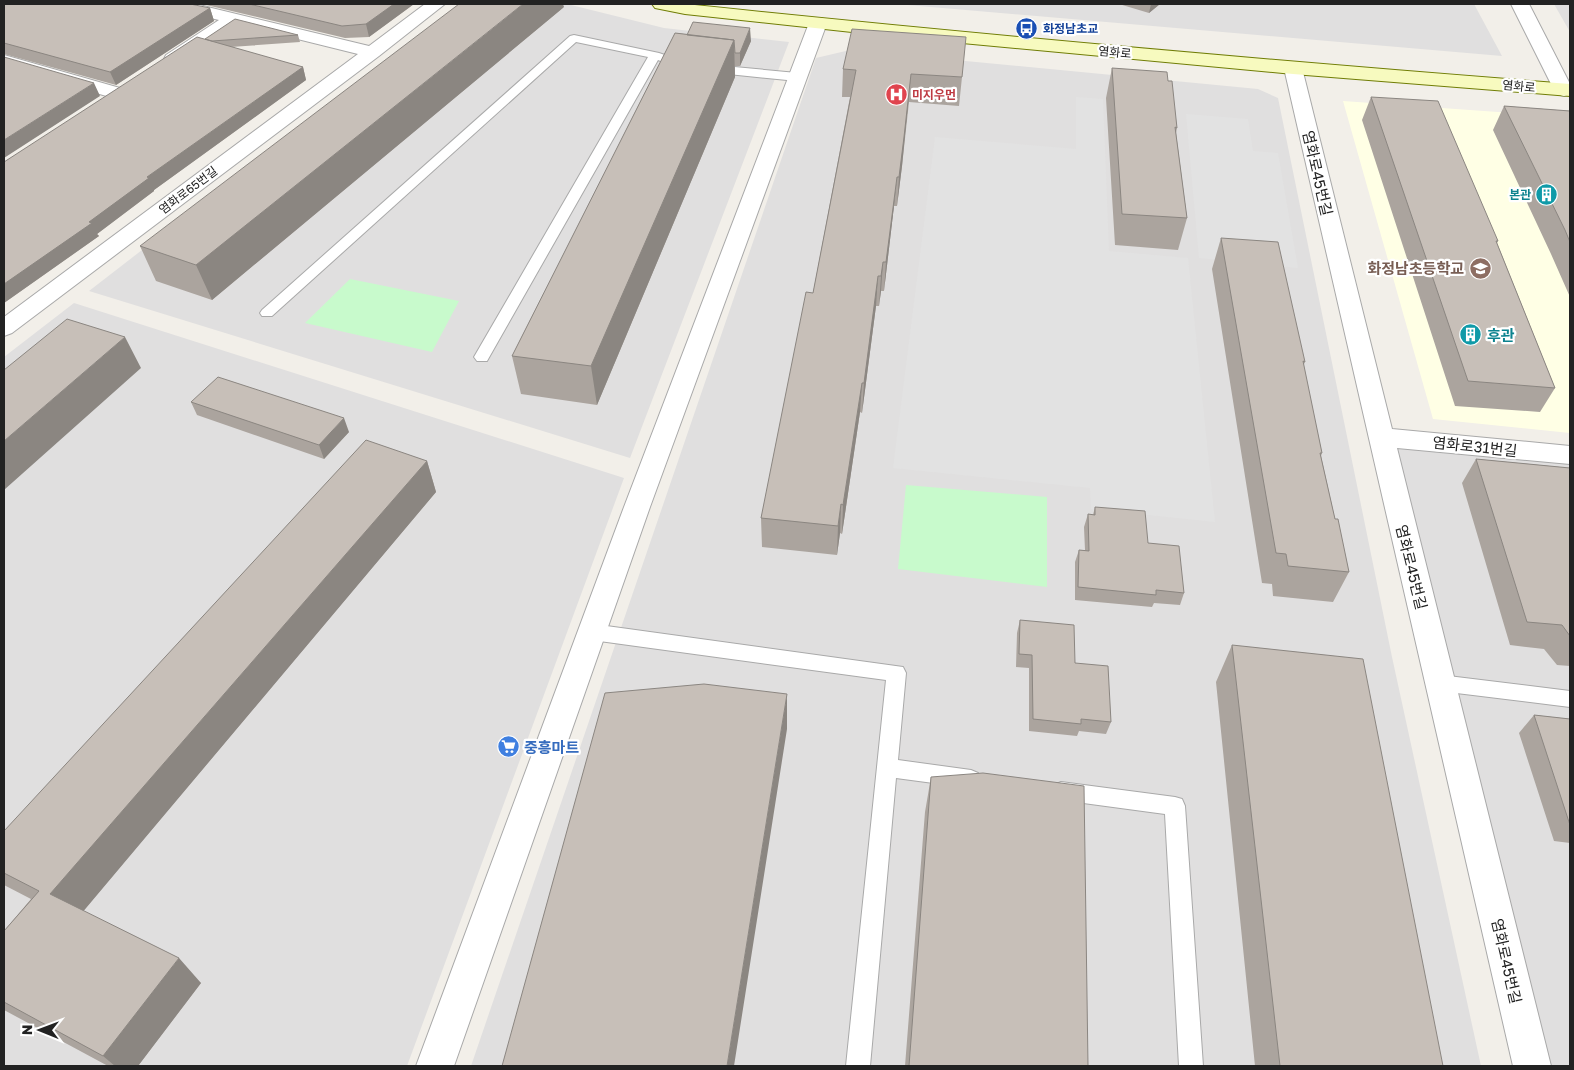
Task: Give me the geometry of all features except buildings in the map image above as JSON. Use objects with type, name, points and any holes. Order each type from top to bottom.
[{"type":"street","points":[[174,4],[373,52]]},
{"type":"street","name":"염화로65번길","points":[[4,328],[436,4]]},
{"type":"street","name":"염화로","points":[[662,4],[684,9],[898,32],[1293,68],[1567,90]]},
{"type":"street","points":[[1520,4],[1567,90]]},
{"type":"street","points":[[160,67],[233,19]]},
{"type":"street","points":[[435,1066],[637,507],[818,23]]},
{"type":"street","points":[[4,60],[120,94]]},
{"type":"street","name":"염화로45번길","points":[[1293,68],[1532,1066]]},
{"type":"street","points":[[104,105],[136,83]]},
{"type":"street","name":"염화로31번길","points":[[1381,437],[1570,455]]},
{"type":"lane","points":[[267,313],[574,38],[655,55],[683,66],[797,78]]},
{"type":"lane","points":[[482,357],[655,55]]},
{"type":"lane","points":[[592,632],[896,673],[858,1066]]},
{"type":"lane","points":[[1440,682],[1570,699]]},
{"type":"lane","points":[[887,768],[993,782]]},
{"type":"lane","points":[[1041,788],[1175,806],[1191,1066]]},
{"type":"shaded area","points":[[460,4],[567,4],[664,28],[789,42],[630,458],[89,291]]},
{"type":"shaded area","points":[[896,4],[1474,4],[1502,56]]},
{"type":"shaded area","points":[[1554,4],[1570,4],[1570,32]]},
{"type":"shaded area","points":[[850,50],[1258,89],[1278,98],[1392,657],[1481,1066],[471,1066],[816,58]]},
{"type":"shaded area","points":[[1076,97],[1103,99],[1109,251],[1188,258],[1215,522],[1091,509],[1090,488],[893,468],[935,137],[1076,149]]},
{"type":"shaded area","name":"화정남초등학교","points":[[1343,101],[1570,117],[1570,433],[1433,419]]},
{"type":"shaded area","points":[[1186,114],[1248,119],[1253,151],[1278,153],[1298,268],[1199,258]]},
{"type":"shaded area","points":[[74,303],[624,478],[407,1066],[4,1066],[4,357]]},
{"type":"shaded area","points":[[1381,437],[1570,455],[1570,1066],[1532,1066]]},
{"type":"green space","points":[[350,279],[459,301],[432,352],[305,323]]},
{"type":"green space","points":[[906,485],[1047,497],[1047,587],[898,569]]},
{"type":"place","name":"화정남초교","points":[[1027,28]]},
{"type":"place","name":"미지우먼","points":[[896,94]]},
{"type":"place","name":"본관","points":[[1547,194]]},
{"type":"place","name":"화정남초등학교","points":[[1480,268]]},
{"type":"place","name":"후관","points":[[1471,335]]},
{"type":"place","name":"중흥마트","points":[[508,747]]}]
